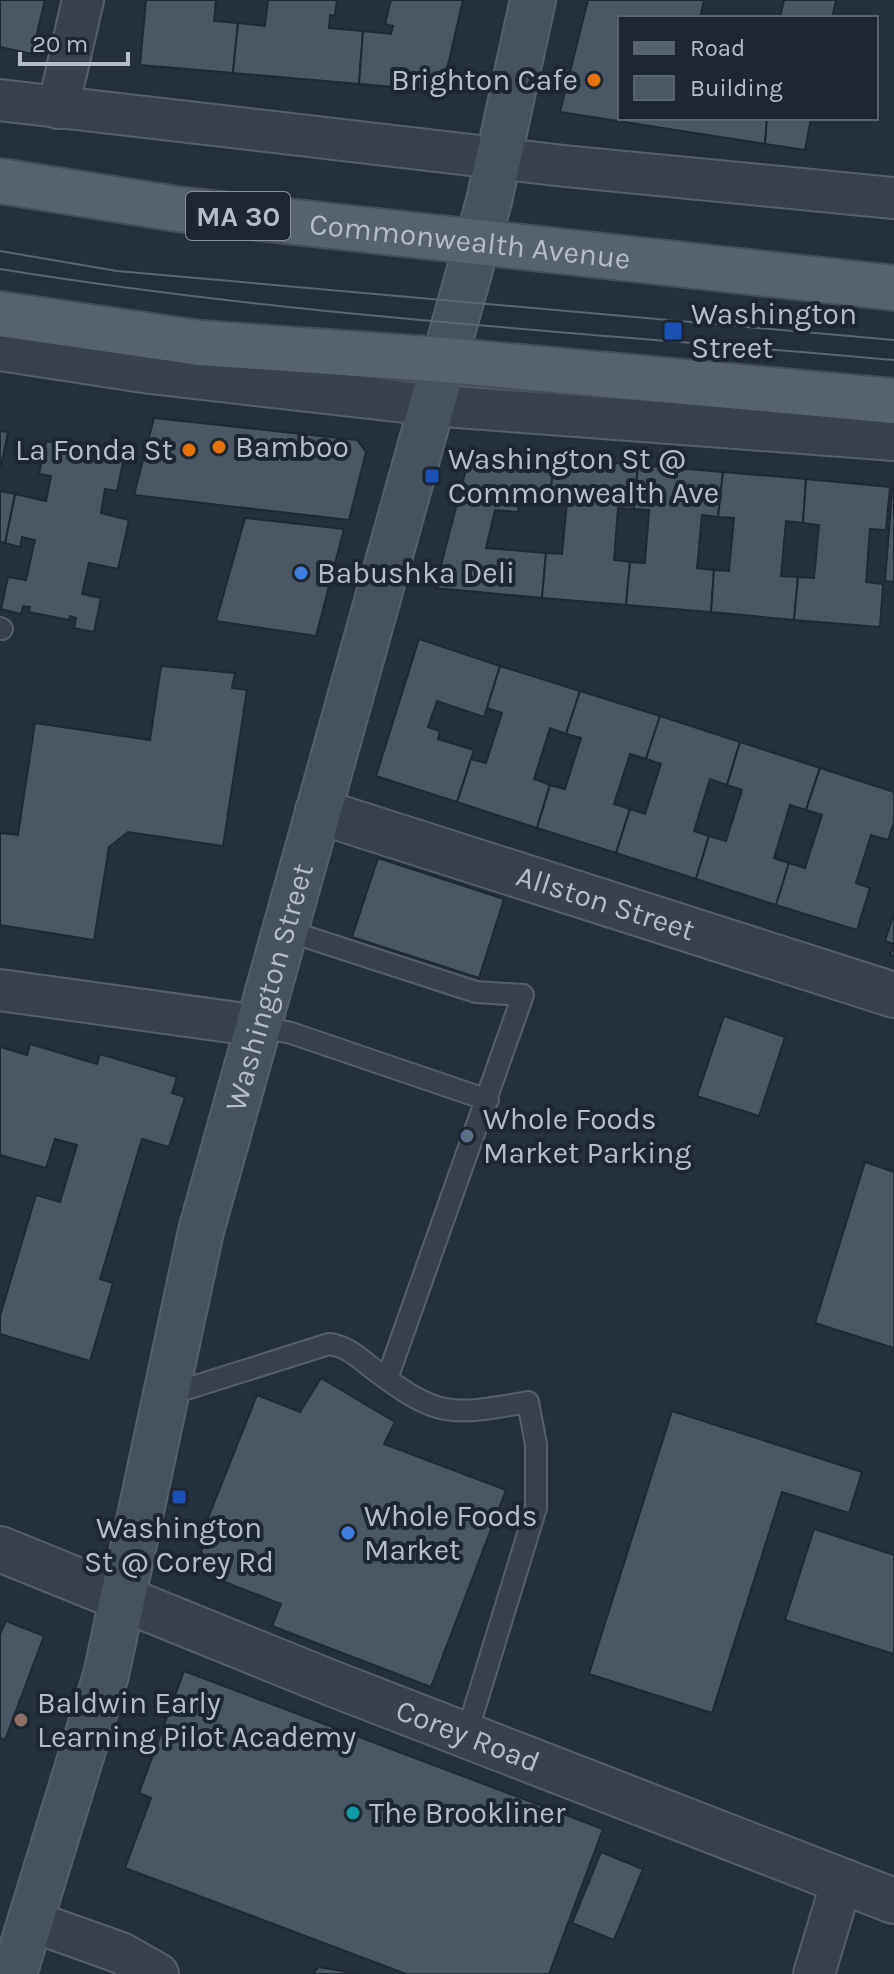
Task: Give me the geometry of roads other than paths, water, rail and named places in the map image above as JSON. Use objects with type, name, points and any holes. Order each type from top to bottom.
[{"type":"main road","name":"Washington Street","points":[[14,1974],[106,1675],[201,1231],[500,159],[533,0]]},
{"type":"main road","name":"Commonwealth Avenue","points":[[0,181],[163,207],[894,288]]},
{"type":"main road","points":[[0,314],[200,343],[444,360],[894,401]]},
{"type":"street","points":[[58,108],[83,0]]},
{"type":"street","points":[[0,100],[500,159],[894,198]]},
{"type":"street","points":[[0,350],[150,373],[431,405],[894,440]]},
{"type":"street","name":"Allston Street","points":[[318,811],[894,995]]},
{"type":"street","points":[[0,990],[259,1026]]},
{"type":"street","name":"Corey Road","points":[[0,1549],[466,1736],[894,1901]]},
{"type":"street","points":[[814,1974],[842,1881]]},
{"type":"street","points":[[31,1921],[121,1953],[158,1974]]},
{"type":"lane","points":[[285,930],[476,992],[523,995],[387,1379]]},
{"type":"lane","points":[[259,1026],[291,1033],[488,1100]]},
{"type":"lane","points":[[164,1396],[329,1344],[346,1349],[420,1402],[442,1410],[467,1412],[528,1402],[536,1444],[536,1508],[466,1736]]},
{"type":"tram line","points":[[0,251],[117,271],[894,340]]},
{"type":"tram line","points":[[0,269],[111,286],[334,312],[894,360]]},
{"type":"place","name":"Brighton Cafe","points":[[594,80]]},
{"type":"place","name":"Washington Street","points":[[673,331]]},
{"type":"place","name":"Bamboo","points":[[219,447]]},
{"type":"place","name":"La Fonda St","points":[[189,450]]},
{"type":"place","name":"Washington St @ Commonwealth Ave","points":[[432,476]]},
{"type":"place","name":"Babushka Deli","points":[[301,573]]},
{"type":"place","name":"Whole Foods Market Parking","points":[[467,1136]]},
{"type":"place","name":"Washington St @ Corey Rd","points":[[179,1497]]},
{"type":"place","name":"Whole Foods Market","points":[[348,1533]]},
{"type":"place","name":"Baldwin Early Learning Pilot Academy","points":[[21,1720]]},
{"type":"place","name":"The Brookliner","points":[[353,1813]]}]
